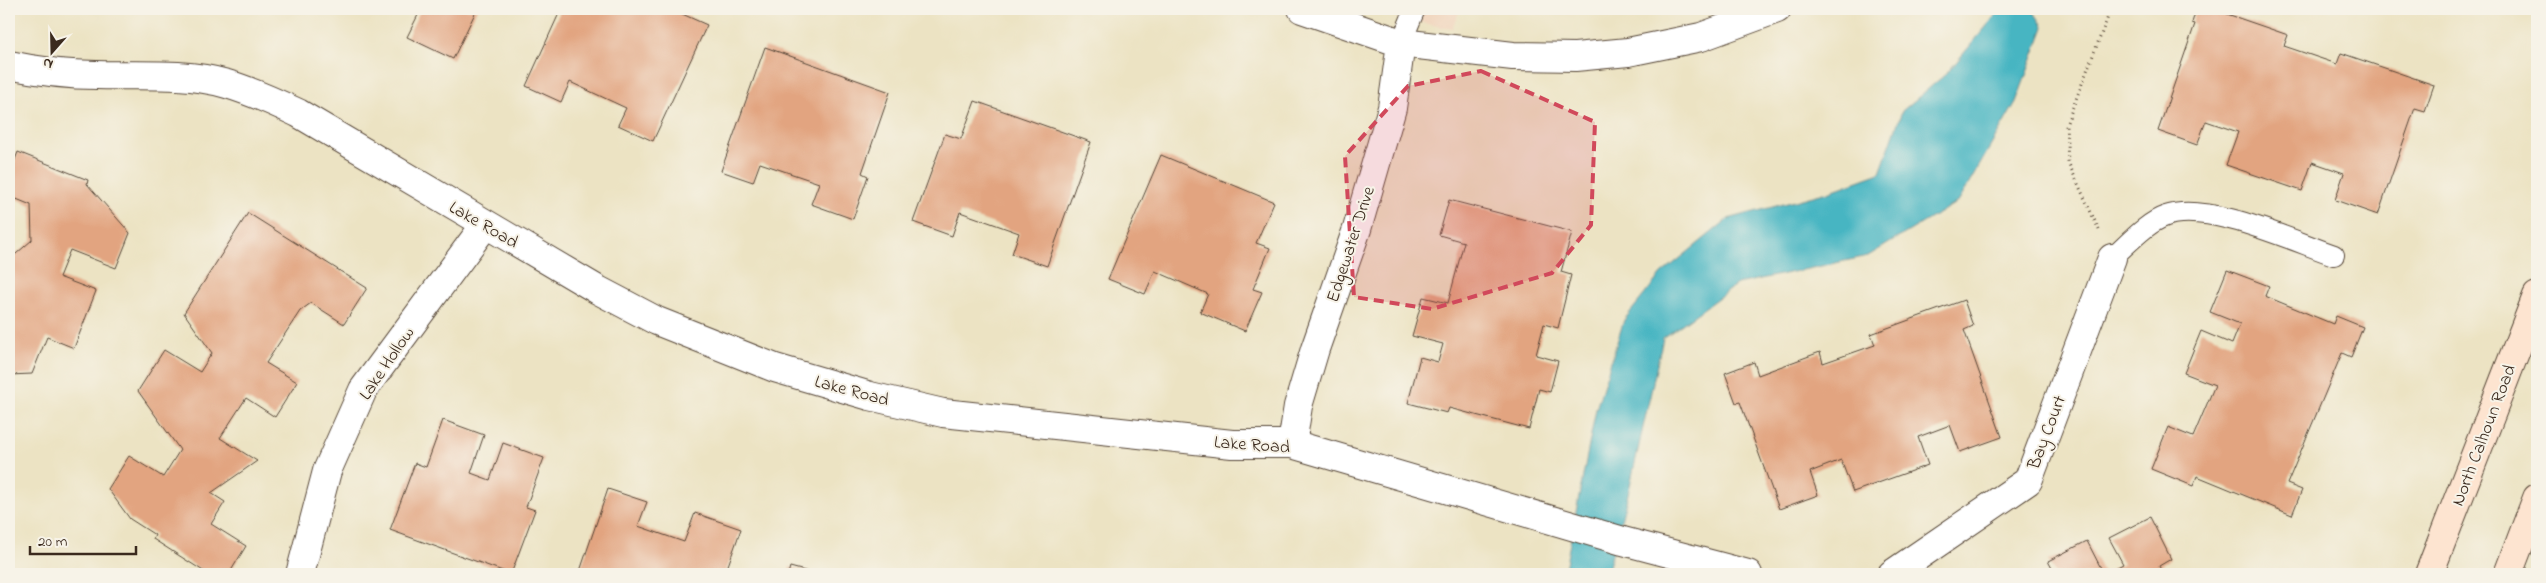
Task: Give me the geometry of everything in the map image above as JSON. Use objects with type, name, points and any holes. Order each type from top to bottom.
[{"type":"main road","name":"North Calhoun Road","points":[[2429,574],[2537,296]]},
{"type":"main road","points":[[2508,574],[2537,498]]},
{"type":"street","points":[[1302,9],[1401,42],[1512,56],[1575,57],[1628,52],[1701,37],[1763,11]]},
{"type":"street","name":"Edgewater Drive","points":[[1292,444],[1298,406],[1315,349],[1357,230],[1392,108],[1401,42]]},
{"type":"street","name":"Lake Road","points":[[9,65],[78,74],[144,74],[226,84],[298,113],[598,290],[657,321],[775,368],[870,396],[944,413],[1232,444],[1292,444],[1623,541],[1748,574]]},
{"type":"street","name":"Lake Hollow","points":[[300,574],[327,471],[363,390],[485,224]]},
{"type":"street","name":"Bay Court","points":[[1892,574],[2028,480],[2112,258]]},
{"type":"lane","points":[[1401,42],[1414,9]]},
{"type":"lane","points":[[2112,258],[2165,216],[2179,213],[2219,216],[2334,256]]},
{"type":"path","points":[[2111,9],[2066,124],[2068,162],[2112,258]]},
{"type":"highlighted area","points":[[1481,71],[1595,122],[1591,225],[1552,273],[1432,309],[1354,297],[1345,156],[1408,86]]},
{"type":"shaded area","points":[[1356,9],[1460,9],[1452,29]]},
{"type":"water","points":[[2001,9],[2032,9],[2044,27],[2016,102],[1959,201],[1868,256],[1737,284],[1663,338],[1629,490],[1607,574],[1564,574],[1596,409],[1624,320],[1661,274],[1728,219],[1828,192],[1880,173],[1902,111],[1947,73]]},
{"type":"building","points":[[421,9],[477,9],[453,59],[407,37]]},
{"type":"building","points":[[561,9],[579,11],[580,9],[671,9],[707,25],[653,141],[618,125],[626,108],[570,82],[561,102],[526,86]]},
{"type":"building","points":[[2196,9],[2228,9],[2227,14],[2288,35],[2284,46],[2337,64],[2341,53],[2434,85],[2425,111],[2415,108],[2378,215],[2335,200],[2344,173],[2312,162],[2302,191],[2226,165],[2238,132],[2206,121],[2197,145],[2158,131],[2195,24],[2192,23]]},
{"type":"building","points":[[765,47],[890,92],[862,173],[868,176],[853,219],[811,204],[819,183],[760,163],[753,182],[721,171]]},
{"type":"building","points":[[975,101],[1091,142],[1047,266],[1012,254],[1019,233],[960,212],[952,236],[913,222],[945,134],[961,139]]},
{"type":"building","points":[[18,152],[88,180],[87,184],[130,233],[116,268],[70,250],[59,277],[96,291],[74,348],[47,337],[32,374],[9,375],[9,260],[32,240],[31,205],[9,196],[9,175]]},
{"type":"building","points":[[1161,155],[1274,202],[1256,243],[1270,248],[1253,289],[1262,292],[1245,331],[1200,312],[1208,294],[1155,271],[1145,294],[1108,279]]},
{"type":"building","points":[[1449,200],[1572,232],[1561,272],[1571,275],[1558,328],[1544,324],[1536,355],[1558,361],[1550,392],[1539,389],[1529,429],[1449,408],[1447,413],[1408,403],[1420,357],[1438,362],[1443,344],[1412,336],[1423,297],[1448,303],[1464,242],[1439,235]]},
{"type":"building","points":[[248,213],[367,288],[344,324],[311,303],[300,311],[266,363],[297,382],[275,417],[246,398],[220,438],[257,461],[211,493],[225,502],[211,524],[246,546],[229,574],[208,574],[153,539],[155,535],[130,519],[108,489],[129,456],[163,477],[180,450],[138,391],[164,350],[200,372],[212,353],[184,313]]},
{"type":"building","points":[[2227,270],[2269,286],[2265,296],[2333,324],[2336,316],[2363,327],[2351,357],[2342,353],[2287,484],[2302,490],[2292,515],[2197,476],[2193,486],[2151,469],[2168,427],[2193,437],[2215,385],[2184,373],[2201,331],[2232,344],[2240,324],[2210,312]]},
{"type":"building","points":[[1964,300],[1973,326],[1964,330],[2002,437],[1960,452],[1950,425],[1918,437],[1928,465],[1853,492],[1841,460],[1810,472],[1818,495],[1779,509],[1740,402],[1736,403],[1725,373],[1754,362],[1758,375],[1820,352],[1823,363],[1875,345],[1871,334]]},
{"type":"building","points":[[443,420],[484,435],[471,473],[490,480],[503,443],[544,458],[526,507],[535,510],[511,574],[390,530],[415,463],[426,467]]},
{"type":"building","points":[[608,489],[647,502],[638,526],[684,542],[695,513],[741,529],[725,574],[579,574]]},
{"type":"building","points":[[2150,517],[2171,559],[2159,566],[2163,574],[2104,574],[2123,564],[2109,538]]},
{"type":"building","points":[[2087,541],[2104,574],[2055,574],[2048,561]]},
{"type":"building","points":[[790,567],[816,574],[788,574]]}]
